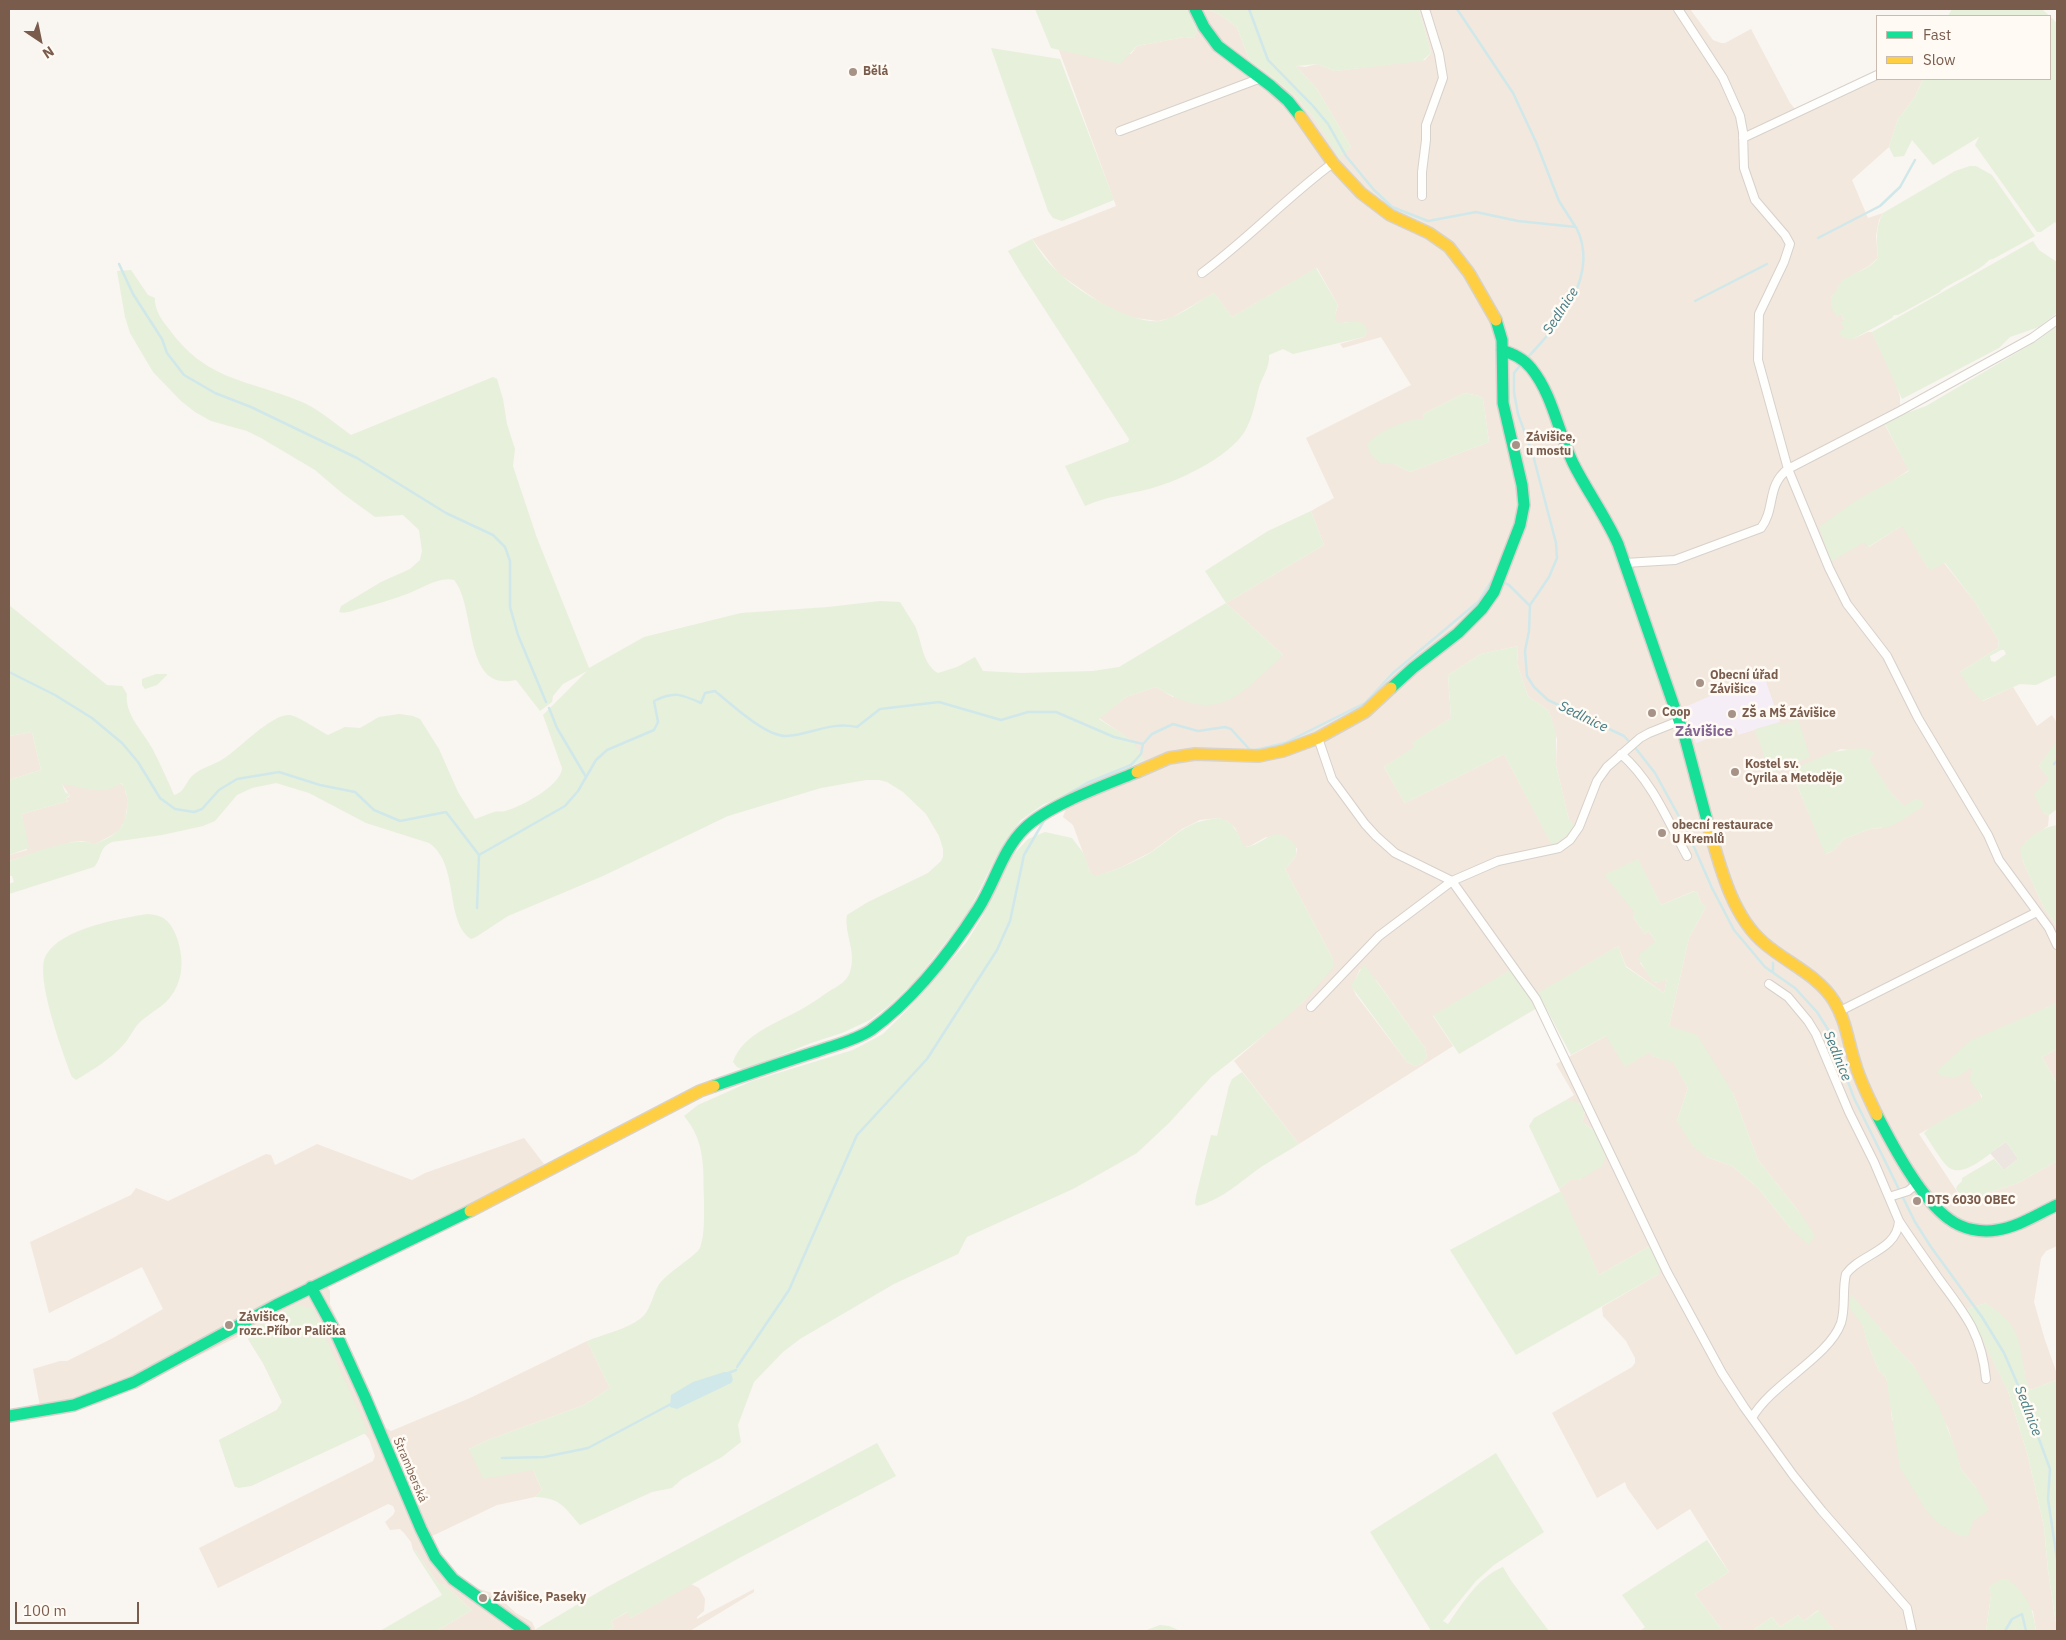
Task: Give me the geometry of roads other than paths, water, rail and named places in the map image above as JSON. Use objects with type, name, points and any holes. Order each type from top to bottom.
[{"type":"main road","points":[[9,1416],[74,1404],[134,1382],[311,1287],[487,1202],[700,1091],[843,1042],[869,1030],[908,999],[931,973],[979,908],[1006,853],[1028,825],[1049,810],[1163,760],[1177,756],[1206,754],[1259,756],[1283,751],[1318,738],[1365,712],[1420,662],[1458,633],[1482,609],[1499,581],[1520,525],[1524,505],[1522,485],[1503,403],[1502,350],[1500,332],[1494,314],[1449,246],[1437,237],[1390,215],[1375,205],[1353,185],[1333,163],[1294,108],[1261,78],[1218,46],[1204,27],[1195,9]]},
{"type":"main road","points":[[1502,350],[1515,353],[1530,365],[1540,381],[1571,461],[1605,518],[1625,563],[1650,641],[1679,721],[1724,876],[1734,900],[1758,937],[1818,983],[1840,1011],[1857,1070],[1865,1090],[1891,1140],[1918,1183],[1947,1218],[1970,1229],[1996,1230],[2010,1226],[2057,1205]]},
{"type":"main road","name":"Štramberská","points":[[311,1287],[343,1349],[435,1557],[459,1585],[526,1631]]},
{"type":"street","points":[[1422,196],[1426,125],[1443,78],[1439,54],[1425,9]]},
{"type":"street","points":[[1678,9],[1723,78],[1740,116],[1744,168],[1755,200],[1785,235],[1790,244],[1784,262],[1759,314],[1758,360],[1788,469],[1829,568],[1847,604],[1887,656],[1918,718],[1988,835],[1999,860],[2048,928],[2057,945]]},
{"type":"street","points":[[1743,138],[1876,75]]},
{"type":"street","points":[[1120,131],[1261,78]]},
{"type":"street","points":[[1202,273],[1227,254],[1333,163]]},
{"type":"street","points":[[1625,563],[1675,560],[1761,528],[1771,507],[1775,482],[1788,469],[1917,402],[2032,338],[2057,320]]},
{"type":"street","points":[[1311,1007],[1378,936],[1452,881],[1498,861],[1559,848],[1570,840],[1579,827],[1597,781],[1607,767],[1640,738],[1679,721]]},
{"type":"street","points":[[1318,738],[1332,779],[1376,836],[1395,853],[1452,881],[1536,999],[1667,1272],[1722,1373],[1752,1418],[1822,1511],[1907,1608],[1912,1631]]},
{"type":"street","points":[[1624,752],[1651,789],[1687,856]]},
{"type":"street","points":[[1840,1011],[2037,912]]},
{"type":"street","points":[[1769,984],[1788,997],[1816,1034],[1849,1112],[1892,1197],[1899,1221],[1964,1311],[1974,1331],[1986,1379]]},
{"type":"street","points":[[1892,1197],[1908,1192],[1918,1183]]},
{"type":"street","points":[[1752,1418],[1756,1410],[1772,1393],[1820,1350],[1834,1334],[1841,1323],[1844,1309],[1846,1274],[1889,1241],[1898,1230],[1899,1221]]},
{"type":"water","points":[[724,1372],[731,1373],[733,1380],[731,1383],[677,1409],[670,1407],[671,1395],[693,1382]]},
{"type":"waterway","name":"Sedlnice","points":[[1249,9],[1268,60],[1313,106],[1328,124],[1346,156],[1374,190],[1392,207],[1428,221],[1476,212],[1518,221],[1576,227],[1582,245],[1583,263],[1580,281],[1572,299],[1551,331],[1526,359]]},
{"type":"waterway","points":[[1457,9],[1513,93],[1536,142],[1559,201],[1575,226]]},
{"type":"waterway","points":[[1818,238],[1880,206],[1900,187],[1915,160]]},
{"type":"waterway","points":[[119,264],[133,294],[162,339],[167,353],[184,375],[215,393],[251,407],[357,458],[446,513],[493,535],[505,547],[510,561],[510,607],[518,635],[546,702]]},
{"type":"waterway","points":[[1695,301],[1767,264]]},
{"type":"waterway","name":"Sedlnice","points":[[1522,363],[1514,373],[1514,392],[1518,414],[1533,455],[1556,543],[1557,558],[1549,577],[1530,605],[1529,631],[1525,651],[1527,676],[1534,687],[1548,700],[1624,736],[1637,750],[1655,773],[1687,831],[1712,888],[1734,930],[1765,967],[1795,988],[1817,1012],[1829,1031],[1854,1098],[1915,1222],[1982,1317],[2004,1353],[2025,1401],[2050,1469],[2048,1499],[2057,1559]]},
{"type":"waterway","points":[[9,672],[55,695],[92,718],[122,743],[138,762],[160,798],[175,809],[194,812],[202,809],[219,790],[237,779],[279,772],[320,785],[355,792],[374,810],[400,821],[446,812],[479,855],[565,806],[578,791],[596,760],[607,750],[654,730],[658,722],[654,701],[667,696],[678,695],[688,697],[701,703],[705,693],[715,691],[739,711],[768,731],[786,736],[829,727],[857,727],[880,709],[939,702],[1001,720],[1028,712],[1056,712],[1114,737],[1143,744],[1152,734],[1173,724],[1198,731],[1225,727],[1231,729],[1250,750],[1255,750],[1285,743],[1365,703],[1393,673],[1479,601],[1494,577],[1496,579]]},
{"type":"waterway","points":[[1501,581],[1509,585],[1529,605]]},
{"type":"waterway","points":[[549,708],[557,728],[586,777]]},
{"type":"waterway","points":[[1048,809],[1049,805],[1087,783],[1131,765],[1141,754],[1143,744]]},
{"type":"waterway","points":[[2054,764],[2057,761]]},
{"type":"waterway","points":[[737,1367],[789,1290],[857,1135],[927,1059],[997,950],[1010,921],[1024,855],[1045,819]]},
{"type":"waterway","points":[[477,908],[479,855]]},
{"type":"waterway","points":[[1773,963],[1773,972]]},
{"type":"waterway","points":[[726,1374],[736,1370]]},
{"type":"waterway","points":[[502,1458],[544,1457],[588,1448],[671,1404]]},
{"type":"waterway","points":[[2005,1631],[2012,1619],[2022,1614],[2026,1631]]},
{"type":"place","name":"Bělá","points":[[853,72]]},
{"type":"place","name":"Závišice, u mostu","points":[[1516,445]]},
{"type":"place","name":"Obecní úřad Závišice","points":[[1700,683]]},
{"type":"place","name":"Coop","points":[[1652,713]]},
{"type":"place","name":"ZŠ a MŠ Závišice","points":[[1732,714]]},
{"type":"place","name":"Kostel sv. Cyrila a Metoděje","points":[[1735,772]]},
{"type":"place","name":"obecní restaurace U Kremlů","points":[[1662,833]]},
{"type":"place","name":"DTS 6030 OBEC","points":[[1917,1201]]},
{"type":"place","name":"Závišice, rozc.Příbor Palička","points":[[229,1325]]},
{"type":"place","name":"Závišice, Paseky","points":[[483,1598]]},
{"type":"district","name":"Závišice","points":[[1704,732]]}]
